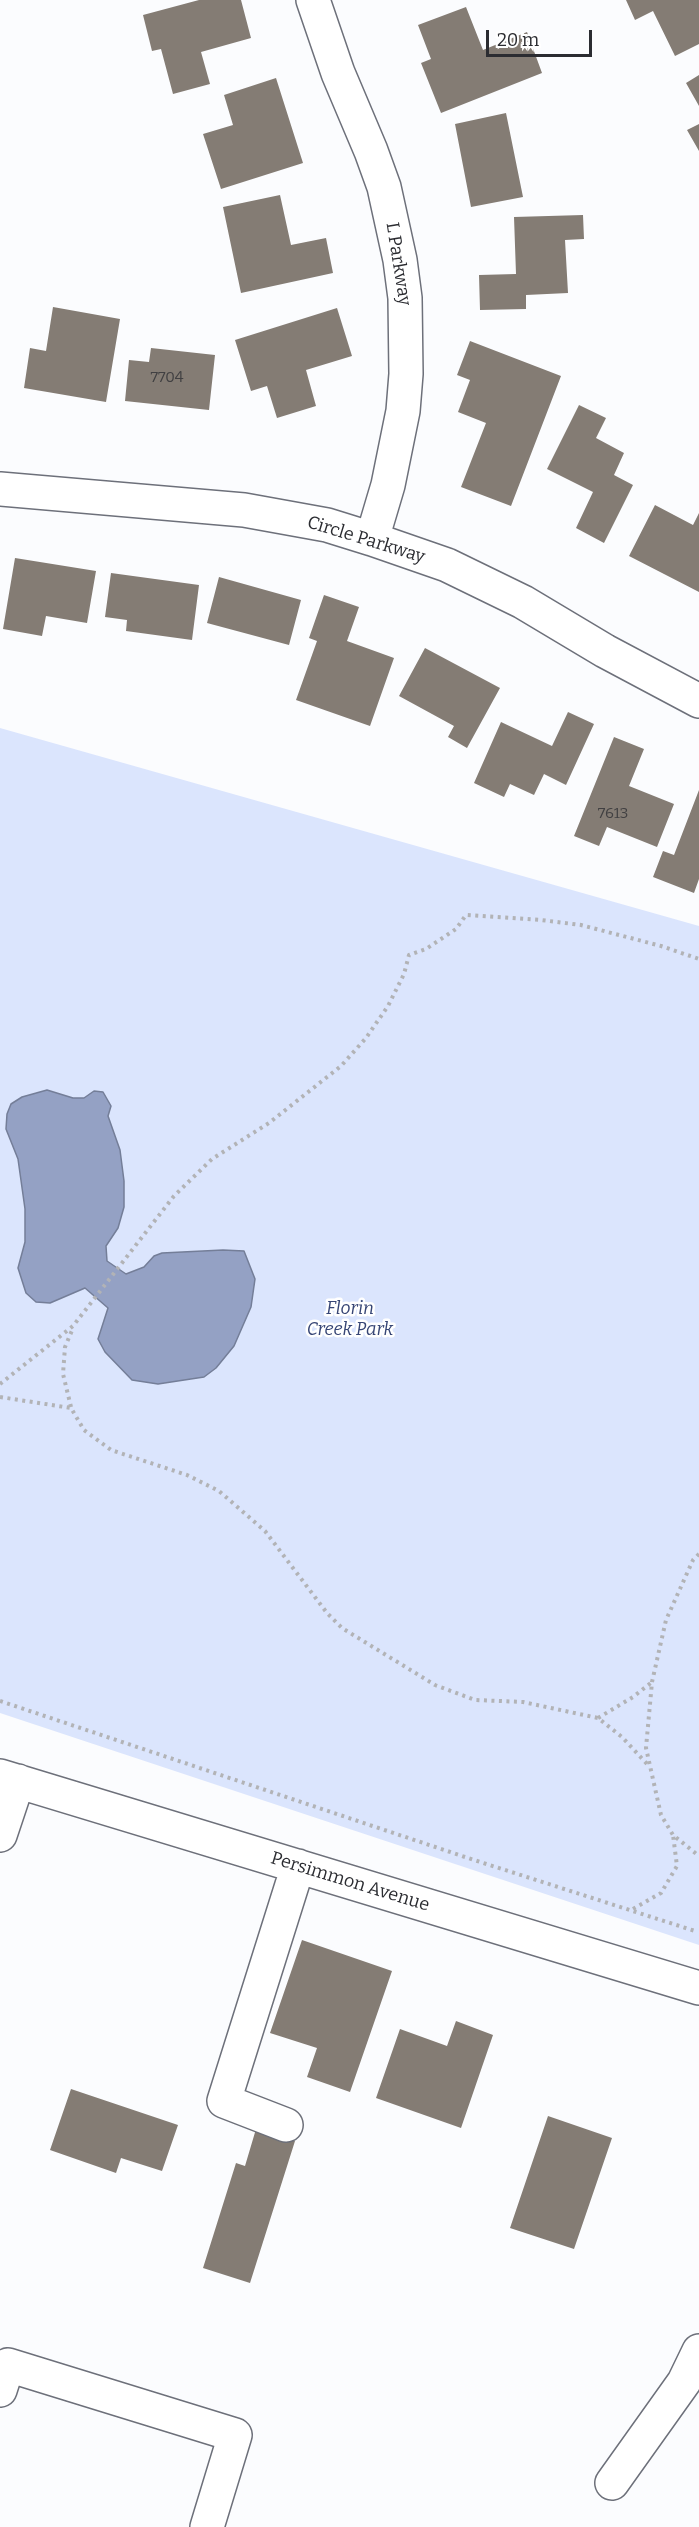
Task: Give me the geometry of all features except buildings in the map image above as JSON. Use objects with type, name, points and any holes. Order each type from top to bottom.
[{"type":"street","name":"L Parkway","points":[[313,0],[338,73],[384,187],[400,260],[405,298],[406,374],[403,411],[388,485],[372,539]]},
{"type":"street","name":"Circle Parkway","points":[[0,489],[244,510],[327,525],[447,565],[523,602],[605,651],[699,701]]},
{"type":"street","points":[[0,1835],[9,1779]]},
{"type":"street","name":"Persimmon Avenue","points":[[9,1779],[699,1988]]},
{"type":"street","points":[[286,2126],[224,2101],[298,1866]]},
{"type":"street","points":[[612,2483],[684,2382],[699,2351]]},
{"type":"street","points":[[0,2390],[8,2365],[235,2435],[207,2527]]},
{"type":"path","points":[[0,1384],[73,1326],[120,1269],[174,1196],[212,1159],[269,1123],[341,1066],[366,1038],[388,1006],[404,974],[409,955],[426,949],[456,929],[466,915],[581,925],[661,946],[699,959]]},
{"type":"path","points":[[73,1326],[65,1347],[63,1374],[71,1408],[84,1431],[111,1450],[187,1475],[219,1491],[265,1531],[327,1613],[342,1628],[435,1685],[475,1700],[523,1702],[598,1718],[622,1737],[648,1765]]},
{"type":"path","points":[[0,1397],[71,1408]]},
{"type":"path","points":[[699,1554],[693,1560],[666,1620],[652,1682],[646,1748],[661,1815],[673,1835],[699,1856]]},
{"type":"path","points":[[598,1718],[633,1697],[652,1682]]},
{"type":"path","points":[[0,1701],[474,1860],[695,1931]]},
{"type":"path","points":[[633,1910],[661,1893],[677,1866],[673,1835]]},
{"type":"green space","name":"Florin Creek Park","points":[[0,728],[699,926],[699,1945],[0,1713]]},
{"type":"shaded area","points":[[47,1090],[73,1098],[84,1098],[94,1091],[103,1092],[111,1106],[108,1116],[120,1150],[124,1181],[124,1207],[118,1228],[106,1246],[107,1261],[126,1274],[144,1267],[154,1256],[162,1253],[244,1251],[255,1279],[251,1307],[234,1346],[216,1368],[204,1377],[158,1384],[132,1380],[105,1352],[98,1339],[108,1308],[85,1288],[50,1303],[36,1302],[26,1293],[18,1268],[25,1242],[25,1209],[18,1159],[6,1129],[7,1114],[11,1104],[22,1097]]}]
